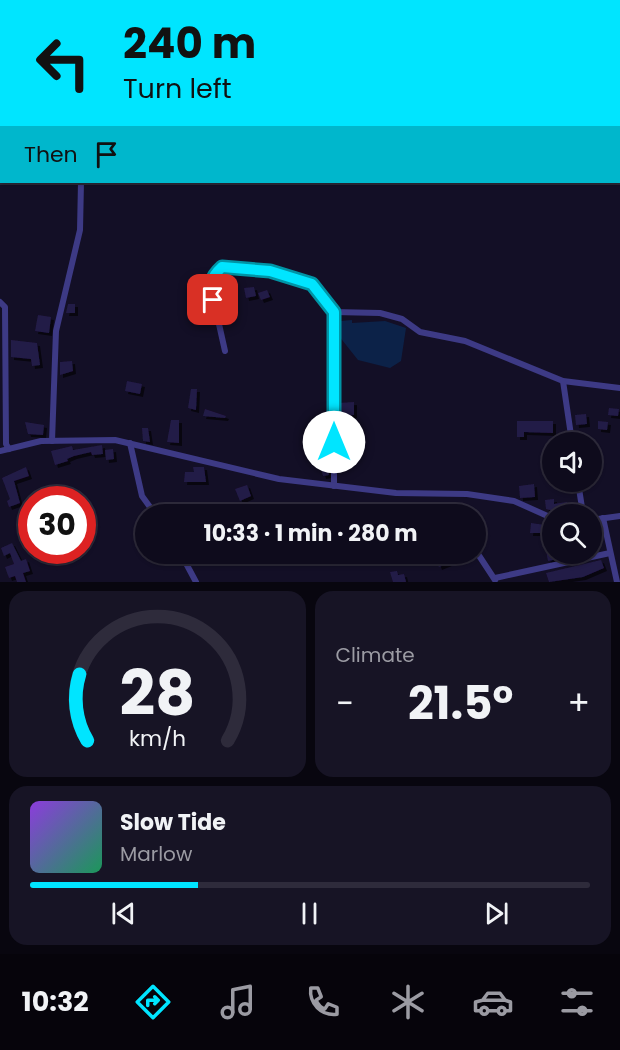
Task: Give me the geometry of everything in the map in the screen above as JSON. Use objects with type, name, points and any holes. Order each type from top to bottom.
[{"type":"street","points":[[52,441],[56,331],[80,230],[81,183]]},
{"type":"street","points":[[225,351],[210,284],[213,275],[222,267],[270,271],[312,284],[334,312],[334,486]]},
{"type":"street","points":[[0,302],[5,307],[6,444],[9,448]]},
{"type":"street","points":[[334,312],[380,313],[402,319],[420,332],[465,340],[563,381],[620,388]]},
{"type":"street","points":[[563,381],[571,432]]},
{"type":"street","points":[[0,451],[52,441],[115,440],[279,479],[396,493],[467,494],[514,501],[542,514]]},
{"type":"street","points":[[130,443],[142,496],[148,504]]},
{"type":"street","points":[[617,582],[603,518],[620,516]]},
{"type":"street","points":[[485,564],[495,580],[610,553]]},
{"type":"street","points":[[186,564],[196,582]]},
{"type":"water","points":[[352,320],[352,323],[385,321],[406,328],[401,361],[390,368],[358,360],[335,331],[341,321]]},
{"type":"building","points":[[254,287],[256,296],[246,298],[244,288]]},
{"type":"building","points":[[267,290],[270,297],[261,300],[258,293]]},
{"type":"building","points":[[217,292],[234,294],[233,312],[223,313],[222,300],[219,300]]},
{"type":"building","points":[[68,304],[75,304],[75,313],[66,313]]},
{"type":"building","points":[[38,315],[51,317],[49,333],[35,331]]},
{"type":"building","points":[[11,340],[37,343],[40,365],[32,366],[31,359],[11,357]]},
{"type":"building","points":[[72,361],[73,371],[60,375],[60,362]]},
{"type":"building","points":[[127,381],[142,384],[140,394],[125,391]]},
{"type":"building","points":[[191,389],[197,389],[196,410],[188,408]]},
{"type":"building","points":[[354,402],[354,415],[339,416],[339,403]]},
{"type":"building","points":[[609,408],[619,409],[618,416],[608,415]]},
{"type":"building","points":[[205,409],[226,416],[225,418],[203,416]]},
{"type":"building","points":[[586,414],[587,424],[576,425],[575,415]]},
{"type":"building","points":[[171,420],[179,420],[179,443],[167,442]]},
{"type":"building","points":[[517,421],[553,421],[553,432],[524,432],[524,437],[517,437]]},
{"type":"building","points":[[598,421],[608,422],[607,430],[598,429]]},
{"type":"building","points":[[25,422],[44,425],[43,435],[28,434]]},
{"type":"building","points":[[142,428],[148,428],[150,442],[143,441]]},
{"type":"building","points":[[354,432],[357,440],[345,444],[342,437]]},
{"type":"building","points":[[102,445],[103,454],[92,455],[91,452],[74,456],[67,459],[68,461],[55,465],[51,451],[72,446],[73,450]]},
{"type":"building","points":[[113,449],[114,459],[106,460],[105,450]]},
{"type":"building","points":[[325,455],[329,475],[323,476],[318,457]]},
{"type":"building","points":[[26,467],[29,476],[14,481],[18,504],[9,507],[7,501],[10,499],[2,478]]},
{"type":"building","points":[[193,467],[204,467],[206,482],[184,482],[185,472],[194,472]]},
{"type":"building","points":[[534,484],[535,497],[520,498],[519,486]]},
{"type":"building","points":[[247,485],[251,496],[240,501],[235,489]]},
{"type":"building","points":[[554,499],[554,504],[545,504],[545,500]]},
{"type":"building","points":[[531,523],[542,525],[542,533],[530,533]]},
{"type":"building","points":[[12,543],[18,555],[18,564],[28,564],[30,571],[23,573],[26,582],[17,582],[15,576],[9,578],[5,567],[14,564],[10,553],[4,556],[1,548]]},
{"type":"building","points":[[602,563],[604,568],[583,577],[549,582],[546,573],[584,564]]},
{"type":"building","points":[[397,571],[398,575],[404,574],[406,582],[393,582],[390,572]]},
{"type":"route","points":[[213,300],[210,284],[213,275],[222,267],[234,266],[270,271],[312,284],[334,312],[334,442]]}]
